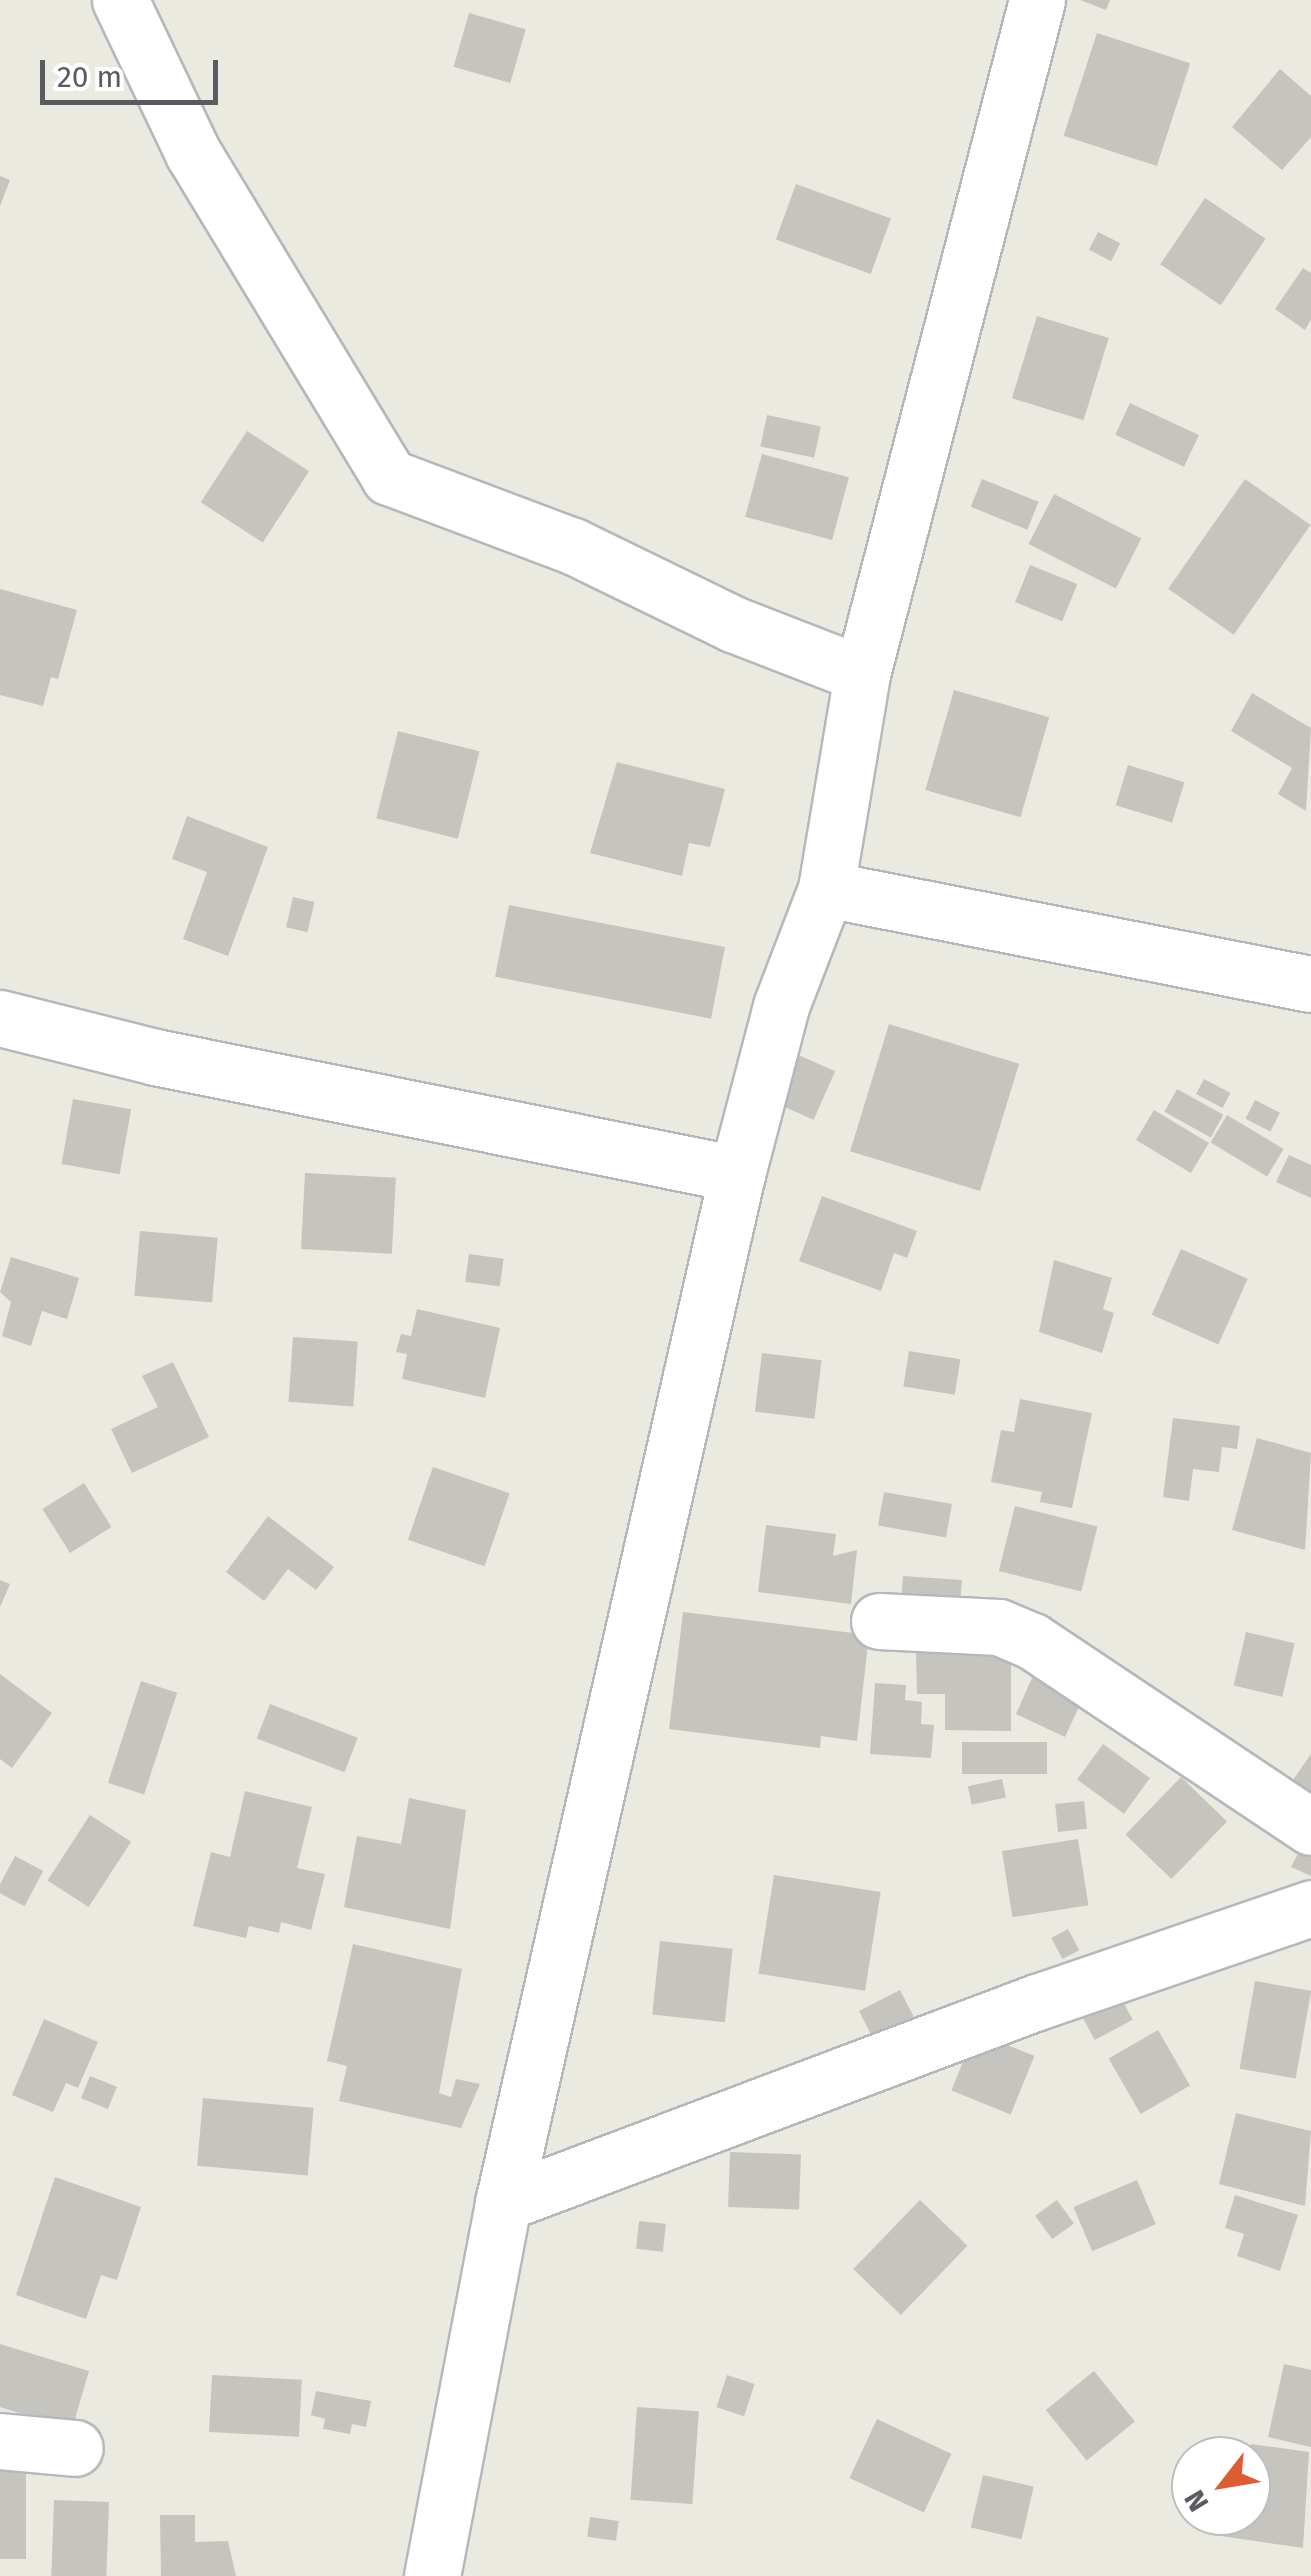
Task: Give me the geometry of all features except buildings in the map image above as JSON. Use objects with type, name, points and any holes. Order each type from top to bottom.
[{"type":"street","points":[[120,0],[193,152],[389,477],[573,546],[732,624],[862,674]]},
{"type":"street","points":[[432,2576],[503,2204],[737,1174],[782,1006],[826,889],[862,674],[1037,0]]},
{"type":"street","points":[[826,889],[1311,984]]},
{"type":"street","points":[[0,1018],[155,1057],[737,1174]]},
{"type":"street","points":[[880,1621],[998,1626],[1032,1641],[1311,1826]]},
{"type":"street","points":[[503,2204],[1037,2002],[1311,1908]]},
{"type":"street","points":[[0,2440],[75,2448]]}]
